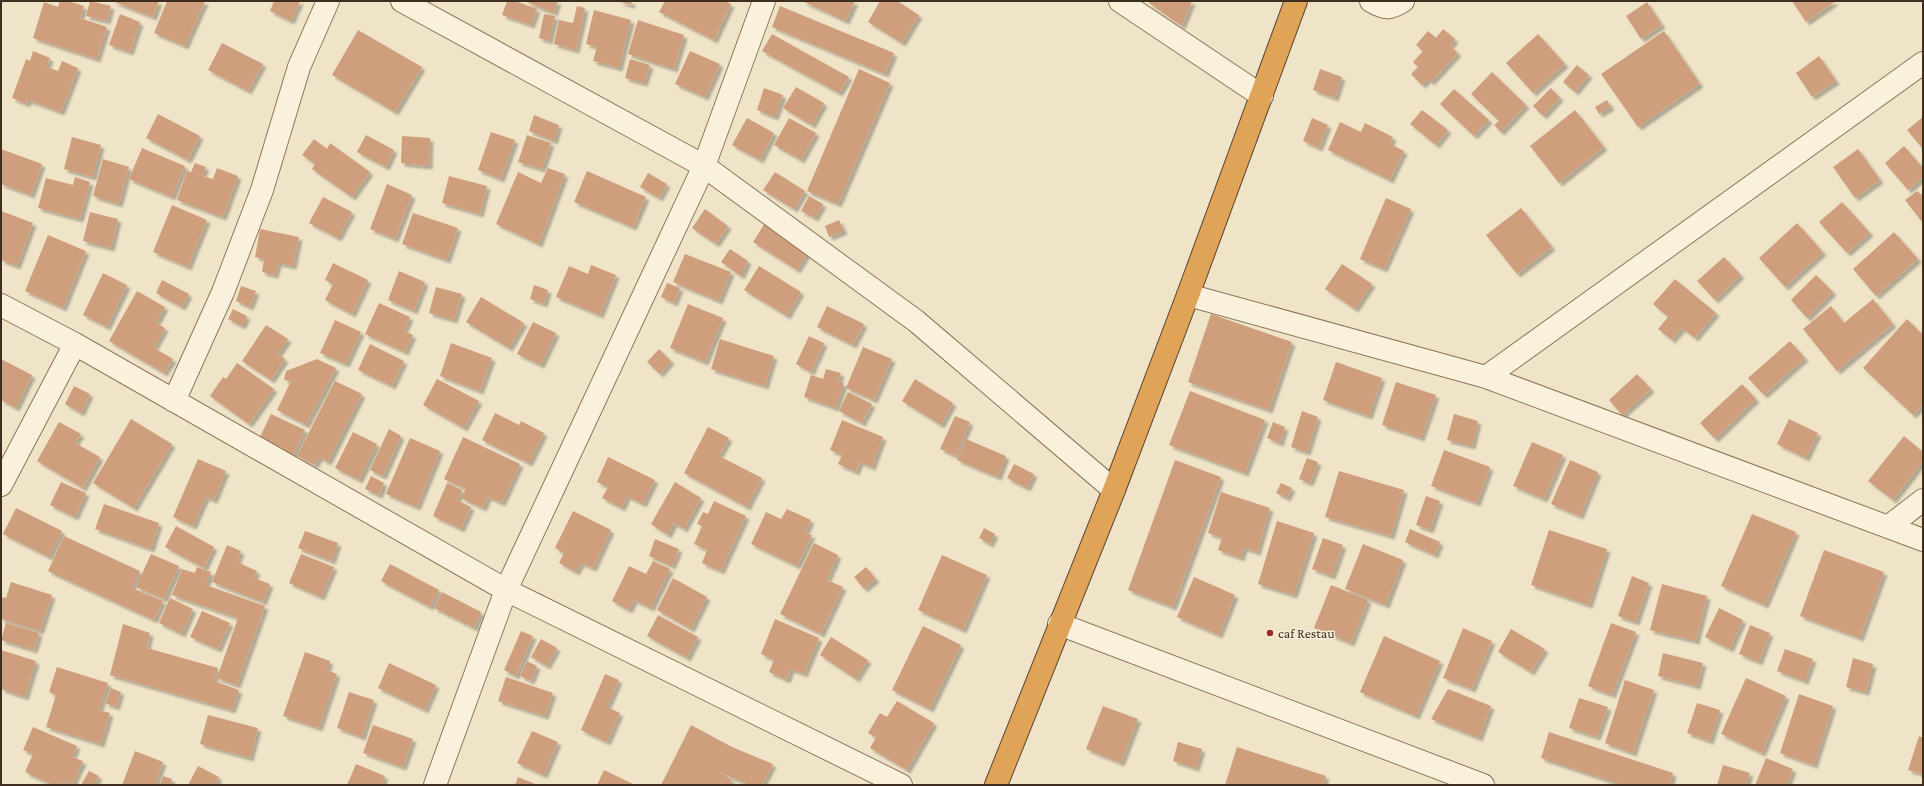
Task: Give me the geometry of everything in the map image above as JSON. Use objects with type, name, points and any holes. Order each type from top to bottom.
[{"type":"highway","points":[[996,785],[1059,624],[1114,490],[1188,295],[1296,1]]},
{"type":"street","points":[[174,401],[223,292],[262,190],[299,67],[328,1]]},
{"type":"street","points":[[402,1],[704,166],[916,321],[1114,490]]},
{"type":"street","points":[[435,785],[506,590],[704,166],[764,1]]},
{"type":"street","points":[[1120,1],[1262,96]]},
{"type":"street","points":[[1371,1],[1384,8],[1394,6],[1403,1]]},
{"type":"street","points":[[1486,377],[1923,63]]},
{"type":"street","points":[[1188,295],[1486,377],[1923,540]]},
{"type":"street","points":[[1,306],[75,344],[506,590],[901,785]]},
{"type":"street","points":[[1,485],[75,344]]},
{"type":"street","points":[[1888,527],[1923,500]]},
{"type":"street","points":[[1059,624],[1483,785]]},
{"type":"building","points":[[60,1],[68,1],[84,6],[80,18],[107,27],[97,59],[33,38],[44,2],[58,7]]},
{"type":"building","points":[[90,1],[111,6],[107,21],[86,16]]},
{"type":"building","points":[[112,1],[159,1],[153,17]]},
{"type":"building","points":[[167,1],[205,1],[185,46],[154,33]]},
{"type":"building","points":[[274,1],[300,1],[291,21],[270,11]]},
{"type":"building","points":[[507,1],[515,1],[537,9],[531,25],[502,15]]},
{"type":"building","points":[[524,1],[558,1],[554,13]]},
{"type":"building","points":[[617,1],[632,1],[631,5]]},
{"type":"building","points":[[665,1],[725,1],[731,4],[714,40],[659,12]]},
{"type":"building","points":[[802,1],[855,1],[846,21]]},
{"type":"building","points":[[880,1],[897,1],[919,15],[902,43],[868,22]]},
{"type":"building","points":[[1150,1],[1192,1],[1182,26],[1149,3]]},
{"type":"building","points":[[1792,1],[1836,1],[1806,22]]},
{"type":"building","points":[[1647,2],[1662,25],[1641,39],[1626,16]]},
{"type":"building","points":[[577,6],[585,8],[576,50],[554,44],[559,20],[573,23]]},
{"type":"building","points":[[780,6],[894,53],[885,74],[772,27]]},
{"type":"building","points":[[594,10],[631,20],[619,68],[593,61],[597,47],[586,44]]},
{"type":"building","points":[[120,14],[140,22],[130,52],[109,45]]},
{"type":"building","points":[[544,14],[555,16],[549,41],[539,38]]},
{"type":"building","points":[[638,20],[684,35],[674,69],[628,54]]},
{"type":"building","points":[[1443,29],[1455,39],[1450,46],[1458,53],[1431,82],[1428,79],[1422,85],[1411,74],[1418,67],[1413,62],[1423,51],[1416,45],[1428,31],[1436,38]]},
{"type":"building","points":[[358,30],[422,67],[395,112],[332,75]]},
{"type":"building","points":[[1664,31],[1700,84],[1638,127],[1601,74]]},
{"type":"building","points":[[772,34],[849,77],[839,93],[762,51]]},
{"type":"building","points":[[1538,34],[1565,64],[1533,93],[1506,63]]},
{"type":"building","points":[[222,43],[263,64],[248,91],[208,70]]},
{"type":"building","points":[[33,51],[50,58],[47,67],[58,71],[62,61],[78,68],[61,112],[28,100],[27,104],[12,98],[26,59],[30,61]]},
{"type":"building","points":[[690,51],[720,64],[705,97],[675,84]]},
{"type":"building","points":[[1819,56],[1836,81],[1812,97],[1796,73]]},
{"type":"building","points":[[630,59],[650,65],[644,83],[625,78]]},
{"type":"building","points":[[1577,65],[1589,75],[1575,92],[1563,82]]},
{"type":"building","points":[[859,69],[890,83],[838,204],[807,191]]},
{"type":"building","points":[[1320,69],[1342,77],[1335,98],[1313,90]]},
{"type":"building","points":[[1492,72],[1526,105],[1501,132],[1494,125],[1499,121],[1471,94]]},
{"type":"building","points":[[796,87],[824,103],[812,125],[783,108]]},
{"type":"building","points":[[764,88],[783,95],[775,117],[757,110]]},
{"type":"building","points":[[1551,88],[1560,98],[1543,116],[1533,106]]},
{"type":"building","points":[[1454,89],[1489,120],[1474,136],[1440,104]]},
{"type":"building","points":[[1607,100],[1611,107],[1599,114],[1595,107]]},
{"type":"building","points":[[1422,110],[1448,130],[1436,145],[1410,124]]},
{"type":"building","points":[[1575,110],[1604,147],[1559,183],[1530,146]]},
{"type":"building","points":[[158,114],[200,136],[188,160],[146,138]]},
{"type":"building","points":[[534,115],[559,125],[554,141],[529,131]]},
{"type":"building","points":[[1923,117],[1923,149],[1907,130]]},
{"type":"building","points":[[747,118],[774,133],[760,160],[732,145]]},
{"type":"building","points":[[789,118],[816,133],[801,160],[774,145]]},
{"type":"building","points":[[1312,118],[1328,125],[1319,148],[1303,141]]},
{"type":"building","points":[[1340,122],[1361,132],[1365,123],[1393,137],[1390,144],[1404,151],[1390,180],[1328,150]]},
{"type":"building","points":[[491,132],[515,140],[501,179],[478,170]]},
{"type":"building","points":[[366,135],[394,150],[386,167],[357,152]]},
{"type":"building","points":[[527,135],[551,143],[542,169],[518,162]]},
{"type":"building","points":[[402,136],[430,138],[429,166],[401,163]]},
{"type":"building","points":[[72,137],[101,145],[93,177],[64,169]]},
{"type":"building","points":[[314,139],[327,149],[330,143],[370,172],[352,197],[312,169],[315,164],[302,155]]},
{"type":"building","points":[[1904,146],[1923,168],[1923,177],[1908,190],[1885,163]]},
{"type":"building","points":[[142,148],[185,166],[172,197],[129,179]]},
{"type":"building","points":[[1,149],[42,164],[31,195],[1,184]]},
{"type":"building","points":[[1858,149],[1880,180],[1855,198],[1833,167]]},
{"type":"building","points":[[103,159],[129,167],[119,204],[93,196]]},
{"type":"building","points":[[195,163],[206,167],[202,176],[213,179],[217,168],[238,176],[223,217],[177,200],[187,171],[191,172]]},
{"type":"building","points":[[548,168],[565,174],[539,244],[496,224],[518,172],[541,183]]},
{"type":"building","points":[[587,171],[646,197],[633,227],[574,202]]},
{"type":"building","points":[[775,172],[805,191],[794,209],[763,190]]},
{"type":"building","points":[[648,173],[667,184],[659,198],[640,187]]},
{"type":"building","points":[[449,176],[487,186],[480,214],[442,203]]},
{"type":"building","points":[[75,177],[90,182],[80,219],[38,208],[46,178],[73,185]]},
{"type":"building","points":[[387,184],[412,195],[395,239],[370,229]]},
{"type":"building","points":[[1917,191],[1923,196],[1923,223],[1905,200]]},
{"type":"building","points":[[809,196],[823,204],[815,218],[801,211]]},
{"type":"building","points":[[323,197],[352,212],[338,238],[309,223]]},
{"type":"building","points":[[1386,198],[1411,209],[1384,269],[1360,259]]},
{"type":"building","points":[[1842,202],[1870,233],[1847,253],[1819,222]]},
{"type":"building","points":[[172,205],[207,220],[188,267],[153,252]]},
{"type":"building","points":[[1521,208],[1552,247],[1517,274],[1486,235]]},
{"type":"building","points":[[705,209],[728,226],[716,244],[692,228]]},
{"type":"building","points":[[1,211],[33,223],[17,266],[1,260]]},
{"type":"building","points":[[90,212],[118,219],[111,248],[83,241]]},
{"type":"building","points":[[413,213],[458,228],[447,260],[402,244]]},
{"type":"building","points":[[839,220],[844,231],[829,237],[825,226]]},
{"type":"building","points":[[765,223],[809,250],[797,270],[753,242]]},
{"type":"building","points":[[1797,223],[1823,252],[1785,287],[1759,258]]},
{"type":"building","points":[[260,229],[299,237],[293,266],[278,263],[275,275],[262,272],[264,259],[255,257]]},
{"type":"building","points":[[1894,232],[1918,259],[1876,296],[1853,269]]},
{"type":"building","points":[[48,235],[86,251],[63,308],[25,291]]},
{"type":"building","points":[[730,249],[748,261],[741,276],[721,262]]},
{"type":"building","points":[[685,254],[731,272],[719,301],[673,282]]},
{"type":"building","points":[[1724,257],[1741,275],[1715,300],[1697,281]]},
{"type":"building","points":[[333,263],[368,280],[352,314],[325,300],[333,284],[325,280]]},
{"type":"building","points":[[1342,264],[1372,284],[1355,309],[1325,289]]},
{"type":"building","points":[[591,265],[616,275],[600,315],[556,297],[569,266],[588,274]]},
{"type":"building","points":[[759,266],[801,292],[787,316],[744,290]]},
{"type":"building","points":[[399,271],[425,282],[414,311],[388,300]]},
{"type":"building","points":[[103,273],[127,285],[107,327],[83,315]]},
{"type":"building","points":[[1816,275],[1833,292],[1807,318],[1791,300]]},
{"type":"building","points":[[1675,279],[1716,313],[1695,338],[1682,328],[1672,340],[1658,329],[1668,317],[1653,304]]},
{"type":"building","points":[[162,280],[189,294],[182,307],[156,293]]},
{"type":"building","points":[[667,283],[680,288],[674,303],[661,297]]},
{"type":"building","points":[[534,285],[548,290],[544,304],[530,299]]},
{"type":"building","points":[[241,286],[256,291],[250,307],[236,301]]},
{"type":"building","points":[[436,287],[462,294],[454,320],[429,313]]},
{"type":"building","points":[[137,291],[165,307],[156,323],[165,328],[154,348],[173,359],[164,373],[109,341]]},
{"type":"building","points":[[481,297],[524,323],[509,348],[466,322]]},
{"type":"building","points":[[1873,299],[1893,324],[1837,371],[1803,329],[1831,306],[1844,323]]},
{"type":"building","points":[[379,303],[410,317],[404,331],[413,335],[405,352],[365,334]]},
{"type":"building","points":[[688,304],[723,318],[705,362],[670,348]]},
{"type":"building","points":[[827,306],[864,324],[853,345],[817,327]]},
{"type":"building","points":[[233,309],[247,316],[242,326],[228,319]]},
{"type":"building","points":[[1211,314],[1292,342],[1269,410],[1188,382]]},
{"type":"building","points":[[1907,319],[1923,335],[1923,404],[1913,415],[1863,368]]},
{"type":"building","points":[[335,320],[361,332],[346,364],[320,353]]},
{"type":"building","points":[[533,322],[556,333],[541,365],[517,354]]},
{"type":"building","points":[[266,325],[288,339],[278,354],[285,359],[271,380],[242,361]]},
{"type":"building","points":[[809,336],[824,343],[811,372],[796,364]]},
{"type":"building","points":[[720,339],[774,356],[765,386],[711,369]]},
{"type":"building","points":[[1790,341],[1805,358],[1764,395],[1748,378]]},
{"type":"building","points":[[451,343],[492,358],[480,391],[440,376]]},
{"type":"building","points":[[370,344],[404,361],[392,386],[358,370]]},
{"type":"building","points":[[863,347],[892,359],[874,400],[846,388]]},
{"type":"building","points":[[659,349],[671,361],[660,374],[647,362]]},
{"type":"building","points":[[1,359],[32,375],[16,408],[1,400]]},
{"type":"building","points":[[317,359],[336,368],[306,425],[277,410],[291,381],[284,380],[286,371]]},
{"type":"building","points":[[1336,362],[1382,378],[1369,416],[1323,400]]},
{"type":"building","points":[[237,363],[274,389],[249,424],[210,396],[223,377],[226,379]]},
{"type":"building","points":[[826,369],[841,373],[838,382],[844,383],[836,408],[804,397],[811,375],[823,379]]},
{"type":"building","points":[[1637,374],[1651,389],[1622,415],[1609,400]]},
{"type":"building","points":[[437,379],[479,401],[464,428],[423,405]]},
{"type":"building","points":[[915,379],[953,403],[941,425],[902,401]]},
{"type":"building","points":[[335,381],[362,394],[328,462],[319,457],[315,465],[297,456]]},
{"type":"building","points":[[1396,382],[1436,395],[1421,438],[1382,425]]},
{"type":"building","points":[[1742,384],[1756,399],[1715,439],[1700,423]]},
{"type":"building","points":[[74,386],[90,394],[81,413],[65,404]]},
{"type":"building","points":[[1190,391],[1265,420],[1245,473],[1169,445]]},
{"type":"building","points":[[848,392],[872,404],[862,423],[839,411]]},
{"type":"building","points":[[1302,411],[1318,417],[1307,452],[1291,447]]},
{"type":"building","points":[[495,413],[519,425],[521,421],[544,433],[529,463],[482,440]]},
{"type":"building","points":[[271,414],[305,430],[293,456],[259,439]]},
{"type":"building","points":[[1454,414],[1478,421],[1472,446],[1447,440]]},
{"type":"building","points":[[955,416],[970,422],[956,456],[940,449]]},
{"type":"building","points":[[131,419],[172,444],[134,508],[93,483]]},
{"type":"building","points":[[1789,419],[1818,433],[1806,458],[1777,444]]},
{"type":"building","points":[[842,420],[883,437],[872,467],[860,462],[856,472],[838,464],[842,455],[830,450]]},
{"type":"building","points":[[59,422],[81,434],[75,443],[100,457],[83,488],[37,461]]},
{"type":"building","points":[[1273,422],[1285,427],[1280,443],[1267,438]]},
{"type":"building","points":[[708,427],[729,438],[719,456],[762,478],[747,507],[684,473]]},
{"type":"building","points":[[389,429],[401,436],[383,476],[370,470]]},
{"type":"building","points":[[353,432],[377,444],[359,480],[335,468]]},
{"type":"building","points":[[1904,436],[1923,452],[1923,461],[1893,500],[1868,481]]},
{"type":"building","points":[[463,437],[520,464],[502,503],[488,497],[483,508],[461,498],[466,489],[444,479]]},
{"type":"building","points":[[410,438],[440,451],[417,507],[386,494]]},
{"type":"building","points":[[966,439],[1006,456],[998,477],[957,460]]},
{"type":"building","points":[[1532,442],[1563,455],[1544,499],[1513,486]]},
{"type":"building","points":[[1444,450],[1490,467],[1477,503],[1431,486]]},
{"type":"building","points":[[608,457],[655,480],[643,504],[627,496],[622,508],[602,498],[608,487],[597,482]]},
{"type":"building","points":[[1307,458],[1318,462],[1310,483],[1299,479]]},
{"type":"building","points":[[198,459],[226,471],[214,500],[206,497],[193,526],[173,517]]},
{"type":"building","points":[[1175,460],[1221,477],[1173,607],[1128,590]]},
{"type":"building","points":[[1570,460],[1598,472],[1580,516],[1551,504]]},
{"type":"building","points":[[1014,464],[1034,474],[1027,488],[1007,478]]},
{"type":"building","points":[[1339,471],[1404,490],[1391,536],[1325,517]]},
{"type":"building","points":[[371,476],[384,483],[379,495],[365,489]]},
{"type":"building","points":[[61,482],[86,493],[75,517],[50,505]]},
{"type":"building","points":[[675,482],[701,498],[684,529],[674,523],[668,535],[651,524]]},
{"type":"building","points":[[447,483],[462,490],[457,500],[471,507],[461,529],[433,516]]},
{"type":"building","points":[[1281,483],[1292,488],[1287,498],[1276,493]]},
{"type":"building","points":[[1221,492],[1270,508],[1257,552],[1244,548],[1241,558],[1218,550],[1222,538],[1208,533]]},
{"type":"building","points":[[1426,496],[1440,501],[1430,530],[1416,525]]},
{"type":"building","points":[[714,501],[746,516],[721,571],[702,563],[707,550],[694,544],[702,526],[697,524],[703,512],[708,514]]},
{"type":"building","points":[[104,504],[159,523],[151,549],[95,529]]},
{"type":"building","points":[[16,508],[62,531],[49,557],[3,534]]},
{"type":"building","points":[[787,509],[811,520],[805,533],[812,535],[797,566],[751,544],[766,512],[781,519]]},
{"type":"building","points":[[573,511],[611,530],[593,568],[581,563],[576,572],[559,563],[564,553],[555,548]]},
{"type":"building","points":[[1752,514],[1796,532],[1765,605],[1721,586]]},
{"type":"building","points":[[1277,521],[1314,533],[1294,595],[1258,584]]},
{"type":"building","points":[[176,526],[214,547],[204,568],[165,547]]},
{"type":"building","points":[[984,528],[995,534],[990,544],[979,538]]},
{"type":"building","points":[[1410,529],[1440,542],[1435,555],[1405,542]]},
{"type":"building","points":[[1549,530],[1607,549],[1589,605],[1531,585]]},
{"type":"building","points":[[305,531],[338,543],[332,561],[298,548]]},
{"type":"building","points":[[64,536],[140,571],[132,588],[163,601],[154,620],[48,571]]},
{"type":"building","points":[[1323,538],[1343,545],[1332,576],[1312,569]]},
{"type":"building","points":[[655,539],[679,549],[672,566],[649,556]]},
{"type":"building","points":[[814,543],[838,555],[827,580],[843,587],[821,634],[780,614]]},
{"type":"building","points":[[1363,544],[1403,560],[1386,605],[1345,589]]},
{"type":"building","points":[[227,545],[241,551],[237,562],[257,571],[254,578],[270,584],[263,602],[212,582]]},
{"type":"building","points":[[1824,550],[1884,572],[1860,638],[1800,616]]},
{"type":"building","points":[[151,554],[179,566],[164,599],[136,587]]},
{"type":"building","points":[[301,554],[334,567],[321,597],[289,583]]},
{"type":"building","points":[[942,555],[987,575],[963,630],[918,610]]},
{"type":"building","points":[[653,561],[670,569],[651,608],[634,600],[629,610],[612,601],[629,566],[646,574]]},
{"type":"building","points":[[390,564],[439,590],[430,607],[381,581]]},
{"type":"building","points":[[197,567],[211,572],[206,585],[265,606],[237,685],[217,678],[238,618],[172,595],[182,569],[195,573]]},
{"type":"building","points":[[866,567],[876,579],[864,589],[854,577]]},
{"type":"building","points":[[1632,576],[1649,583],[1636,622],[1618,616]]},
{"type":"building","points":[[1194,577],[1235,595],[1219,635],[1177,617]]},
{"type":"building","points":[[673,578],[707,597],[691,629],[657,610]]},
{"type":"building","points":[[11,582],[52,595],[40,631],[1,619],[1,597],[6,598]]},
{"type":"building","points":[[1662,584],[1707,596],[1696,641],[1650,630]]},
{"type":"building","points":[[1331,585],[1368,600],[1351,643],[1314,628]]},
{"type":"building","points":[[442,592],[481,612],[474,628],[434,608]]},
{"type":"building","points":[[170,598],[193,609],[182,634],[159,623]]},
{"type":"building","points":[[1719,608],[1743,620],[1730,649],[1705,637]]},
{"type":"building","points":[[202,611],[230,623],[218,649],[190,637]]},
{"type":"building","points":[[658,615],[698,637],[687,658],[647,636]]},
{"type":"building","points":[[775,619],[819,638],[804,674],[791,669],[787,680],[769,672],[774,660],[761,654]]},
{"type":"building","points":[[6,623],[39,633],[34,650],[1,640]]},
{"type":"building","points":[[1611,623],[1636,632],[1612,695],[1588,686]]},
{"type":"building","points":[[123,624],[150,633],[147,648],[218,668],[214,681],[239,690],[232,710],[110,675]]},
{"type":"building","points":[[1750,625],[1770,633],[1759,662],[1739,654]]},
{"type":"building","points":[[923,626],[961,645],[930,709],[892,690]]},
{"type":"building","points":[[1463,628],[1492,641],[1472,689],[1443,678]]},
{"type":"building","points":[[1511,629],[1545,649],[1531,672],[1498,652]]},
{"type":"building","points":[[521,631],[533,636],[516,676],[504,670]]},
{"type":"building","points":[[1384,636],[1440,661],[1416,716],[1360,692]]},
{"type":"building","points":[[831,637],[868,660],[856,679],[820,655]]},
{"type":"building","points":[[541,639],[557,648],[547,666],[531,657]]},
{"type":"building","points":[[1785,649],[1813,659],[1805,681],[1777,671]]},
{"type":"building","points":[[1,650],[36,661],[25,697],[1,689]]},
{"type":"building","points":[[305,652],[330,661],[327,670],[337,674],[319,728],[283,716]]},
{"type":"building","points":[[1663,653],[1703,663],[1697,686],[1658,676]]},
{"type":"building","points":[[1853,658],[1873,664],[1866,692],[1846,687]]},
{"type":"building","points":[[527,661],[537,666],[531,681],[520,676]]},
{"type":"building","points":[[389,663],[436,685],[425,710],[378,688]]},
{"type":"building","points":[[57,667],[108,683],[99,710],[110,713],[101,744],[46,727],[56,695],[49,692]]},
{"type":"building","points":[[605,674],[619,680],[607,707],[620,713],[607,742],[581,730]]},
{"type":"building","points":[[506,677],[553,693],[545,716],[498,701]]},
{"type":"building","points":[[1746,678],[1786,696],[1762,753],[1721,734]]},
{"type":"building","points":[[1625,680],[1654,690],[1633,753],[1605,743]]},
{"type":"building","points":[[111,688],[121,692],[116,707],[105,703]]},
{"type":"building","points":[[1448,689],[1491,706],[1479,738],[1431,719]]},
{"type":"building","points":[[349,692],[374,700],[362,737],[337,728]]},
{"type":"building","points":[[1799,694],[1833,706],[1814,765],[1780,753]]},
{"type":"building","points":[[1579,698],[1608,707],[1597,737],[1569,728]]},
{"type":"building","points":[[897,701],[934,723],[907,770],[870,748],[876,737],[868,733],[880,713],[887,717]]},
{"type":"building","points":[[1697,703],[1720,710],[1710,741],[1687,733]]},
{"type":"building","points":[[1103,706],[1138,719],[1121,763],[1086,749]]},
{"type":"building","points":[[208,715],[258,728],[250,758],[200,744]]},
{"type":"building","points":[[373,725],[413,739],[403,767],[363,753]]},
{"type":"building","points":[[691,725],[732,747],[773,764],[762,785],[750,785],[719,772],[732,780],[729,785],[661,785]]},
{"type":"building","points":[[33,727],[77,746],[72,757],[83,761],[72,785],[62,781],[60,785],[53,785],[25,772],[33,754],[23,750]]},
{"type":"building","points":[[532,731],[558,742],[544,775],[517,763]]},
{"type":"building","points":[[1549,732],[1673,773],[1670,785],[1622,785],[1541,758]]},
{"type":"building","points":[[1919,736],[1923,738],[1923,774],[1908,770]]},
{"type":"building","points":[[1178,742],[1202,749],[1196,768],[1173,761]]},
{"type":"building","points":[[1237,747],[1326,776],[1323,785],[1225,785]]},
{"type":"building","points":[[135,751],[163,762],[155,785],[122,785]]},
{"type":"building","points":[[1766,758],[1793,769],[1787,785],[1755,785]]},
{"type":"building","points":[[356,764],[385,776],[381,785],[347,785]]},
{"type":"building","points":[[1723,765],[1750,773],[1746,785],[1717,785]]},
{"type":"building","points":[[198,766],[219,777],[215,785],[188,785]]},
{"type":"building","points":[[604,770],[635,785],[597,785]]},
{"type":"building","points":[[89,771],[99,776],[94,785],[81,785]]},
{"type":"building","points":[[163,776],[172,779],[170,785],[160,785]]},
{"type":"building","points":[[518,777],[538,785],[515,785]]},
{"type":"place","name":"caf Restau","points":[[1270,633]]}]
